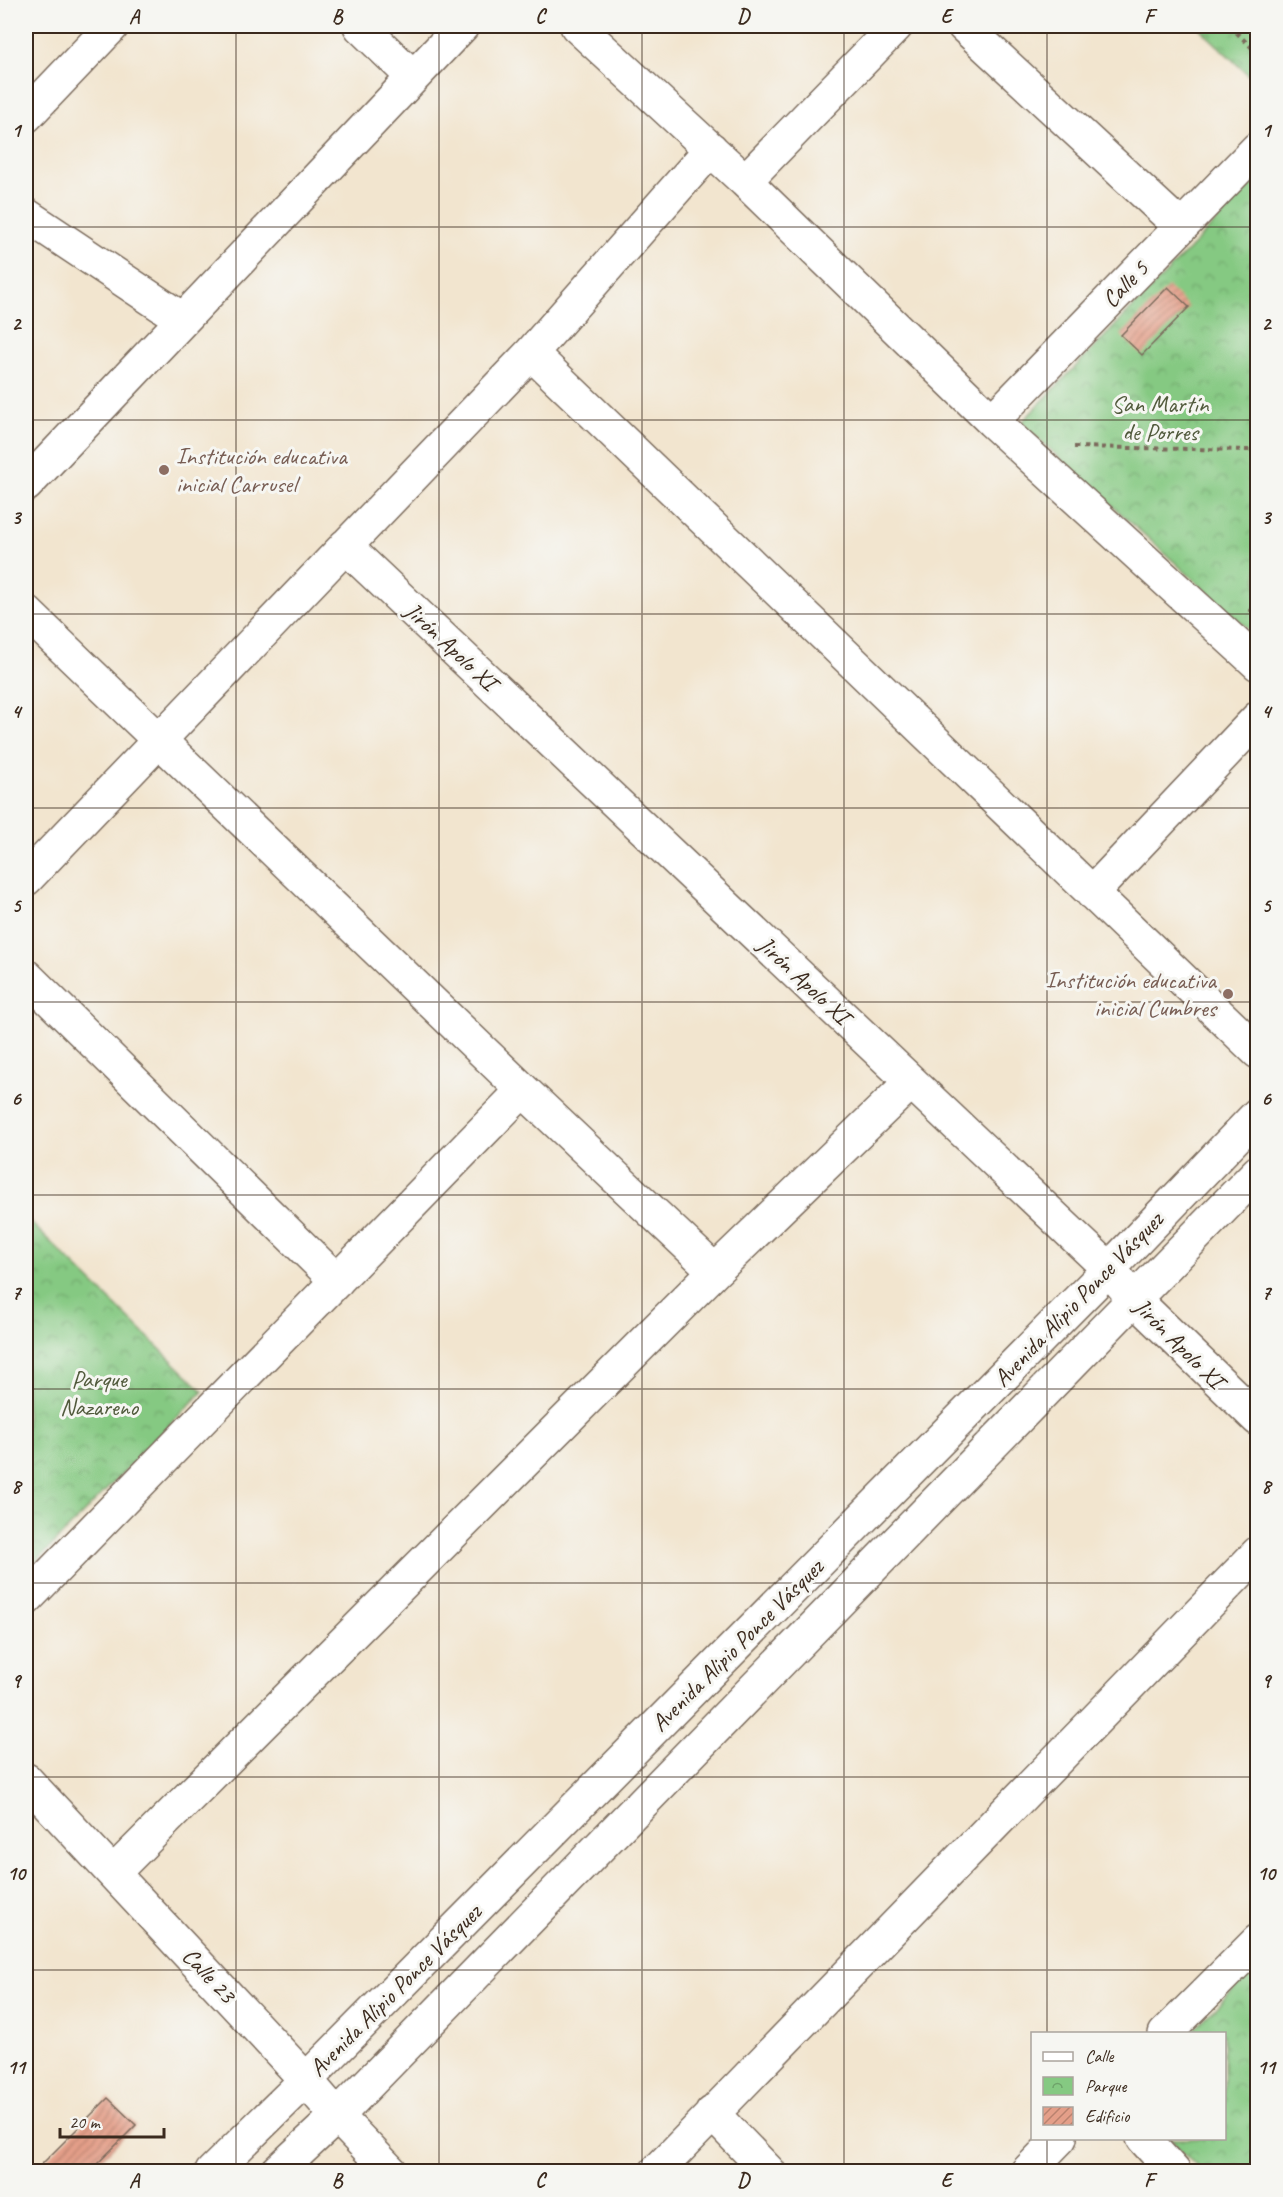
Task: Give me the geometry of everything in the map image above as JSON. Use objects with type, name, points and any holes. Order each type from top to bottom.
[{"type":"street","points":[[26,116],[112,26]]},
{"type":"street","points":[[360,26],[413,77]]},
{"type":"street","points":[[26,485],[462,26]]},
{"type":"street","points":[[577,26],[745,181],[992,421],[1257,664]]},
{"type":"street","points":[[745,181],[896,26]]},
{"type":"street","points":[[964,26],[1181,227]]},
{"type":"street","name":"Calle 5","points":[[992,421],[1257,148]]},
{"type":"street","points":[[26,879],[531,353],[711,149]]},
{"type":"street","points":[[26,215],[182,319]]},
{"type":"street","points":[[531,353],[1257,1052]]},
{"type":"street","name":"Jirón Apolo XI","points":[[345,546],[1109,1269],[1134,1299],[1257,1419]]},
{"type":"street","points":[[26,612],[523,1090],[715,1271]]},
{"type":"street","points":[[1092,893],[1257,718]]},
{"type":"street","points":[[26,976],[337,1281]]},
{"type":"street","points":[[113,1874],[715,1271],[911,1082]]},
{"type":"street","points":[[26,1599],[523,1090]]},
{"type":"street","name":"Avenida Alipio Ponce Vásquez","points":[[212,2172],[306,2080],[1109,1269],[1257,1114]]},
{"type":"street","name":"Avenida Alipio Ponce Vásquez","points":[[277,2172],[337,2116],[1257,1172]]},
{"type":"street","points":[[656,2172],[1257,1553]]},
{"type":"street","name":"Calle 23","points":[[26,1780],[391,2172]]},
{"type":"street","points":[[1167,2032],[1257,1941]]},
{"type":"street","points":[[712,2113],[769,2172]]},
{"type":"street","points":[[1027,2172],[1059,2140]]},
{"type":"street","points":[[1144,2140],[1174,2172]]},
{"type":"path","points":[[1230,26],[1257,54]]},
{"type":"path","points":[[1066,447],[1251,450]]},
{"type":"path","points":[[1251,614],[1257,548]]},
{"type":"green space","points":[[1197,26],[1257,26],[1257,83]]},
{"type":"green space","name":"San Martín de Porres","points":[[1257,179],[1257,637],[1021,423]]},
{"type":"green space","name":"Parque Nazareno","points":[[26,1218],[203,1391],[26,1572]]},
{"type":"green space","points":[[1257,1966],[1257,2171],[1201,2171],[1171,2140],[1226,2140],[1226,2032],[1191,2032]]},
{"type":"building","points":[[1168,287],[1189,307],[1142,355],[1121,335]]},
{"type":"building","points":[[108,2098],[136,2125],[89,2172],[34,2172]]},
{"type":"place","name":"Institución educativa inicial Carrusel","points":[[164,470]]},
{"type":"place","name":"Institución educativa inicial Cumbres","points":[[1228,994]]}]
